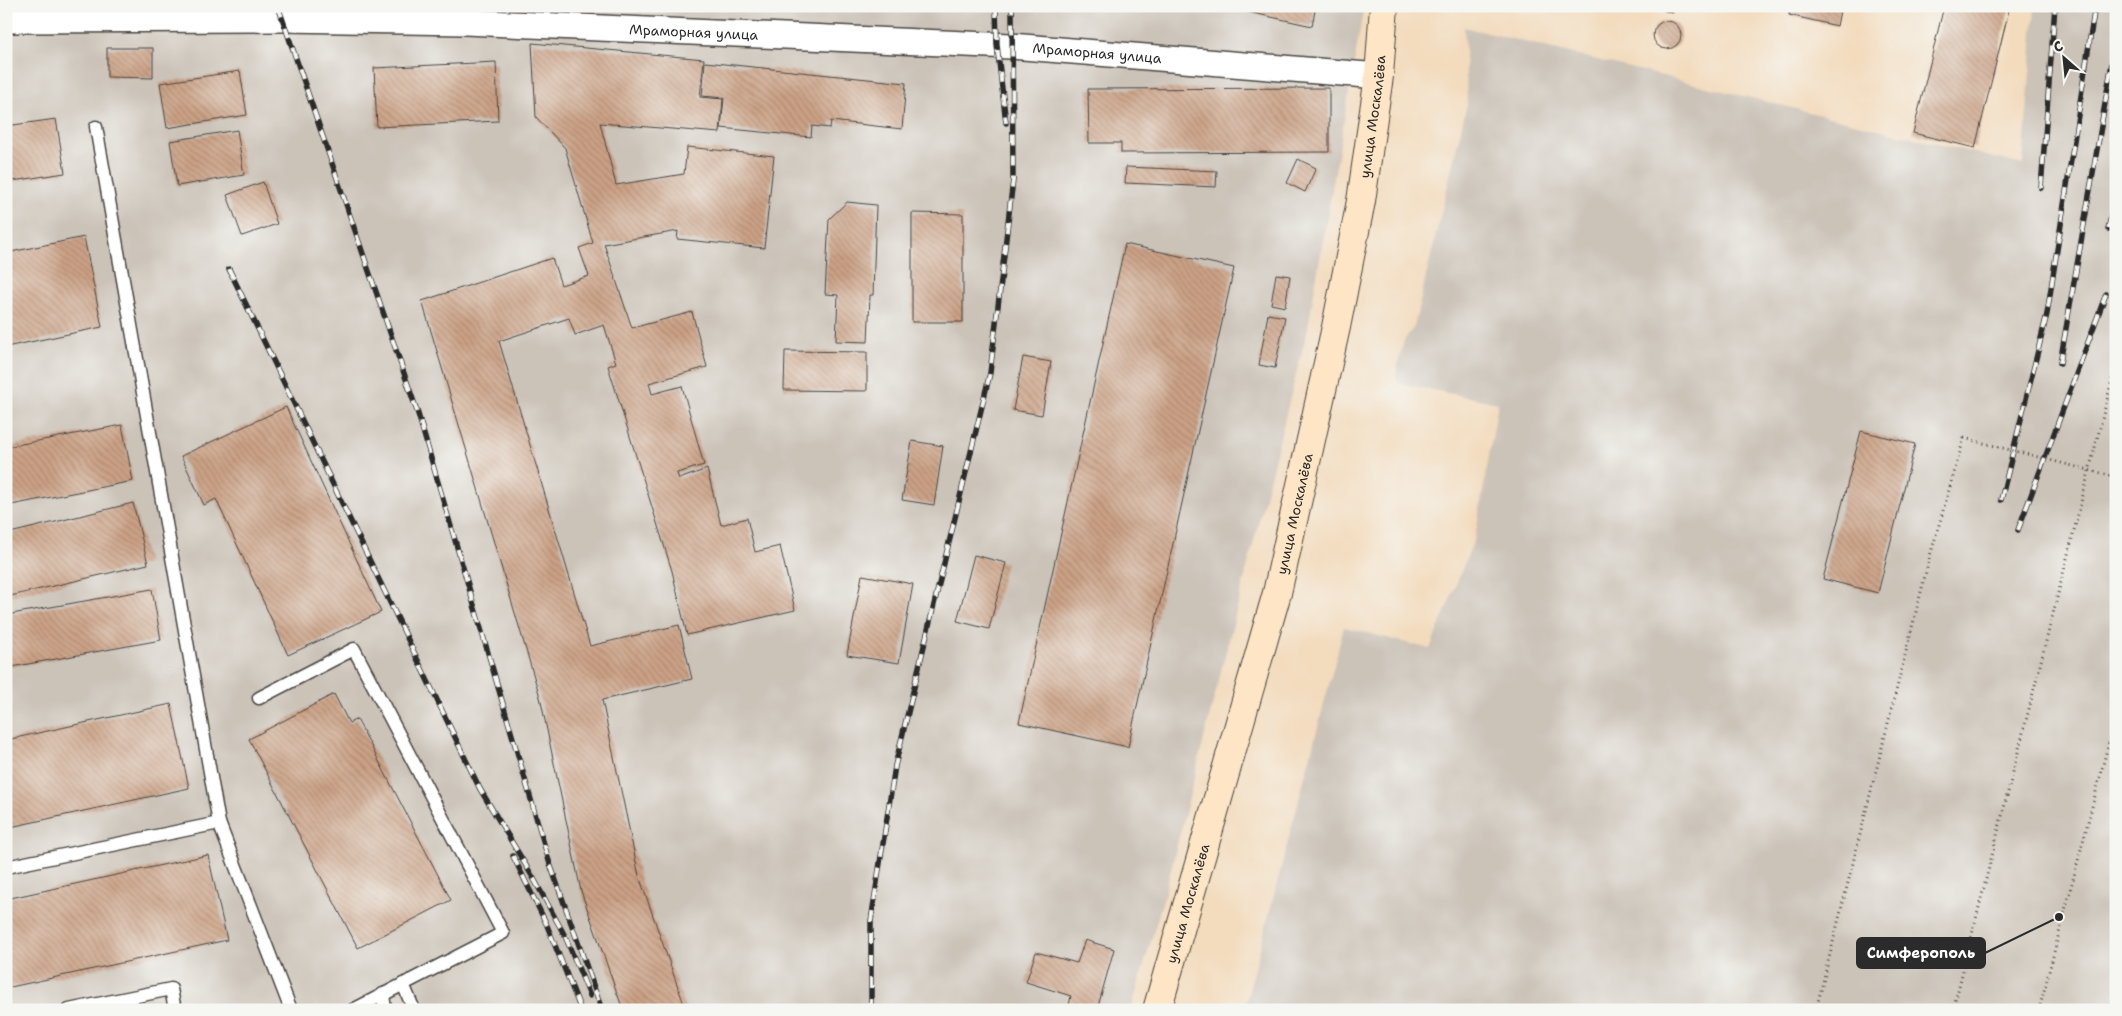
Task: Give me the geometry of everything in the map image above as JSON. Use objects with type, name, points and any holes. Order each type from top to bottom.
[{"type":"main road","name":"улица Москалёва","points":[[1157,1010],[1277,593],[1362,201],[1379,76],[1384,6]]},
{"type":"street","name":"Мраморная улица","points":[[6,20],[283,19],[485,23],[1011,46],[1379,76]]},
{"type":"lane","points":[[96,127],[219,823],[290,1010]]},
{"type":"lane","points":[[260,698],[354,649],[503,933],[352,1010]]},
{"type":"lane","points":[[6,867],[219,823]]},
{"type":"lane","points":[[402,984],[414,1010]]},
{"type":"lane","points":[[69,1010],[170,989],[175,1010]]},
{"type":"lane","points":[[383,994],[385,1010]]},
{"type":"path","points":[[1953,1010],[2116,364]]},
{"type":"path","points":[[1816,1010],[1930,556],[1964,438],[2116,477]]},
{"type":"path","points":[[2060,588],[2089,471]]},
{"type":"path","points":[[2039,1010],[2116,715]]},
{"type":"path","points":[[2110,1010],[2116,988]]},
{"type":"shaded area","points":[[6,6],[1364,6],[1308,327],[1166,889],[1131,1010],[6,1010]]},
{"type":"shaded area","points":[[2035,6],[2116,6],[2116,1010],[1244,1010],[1344,627],[1430,649],[1475,537],[1498,403],[1398,383],[1396,373],[1404,340],[1414,327],[1467,104],[1464,27],[2023,165]]},
{"type":"building","points":[[1221,6],[1316,6],[1312,26]]},
{"type":"building","points":[[1658,6],[1683,6],[1673,12],[1665,11]]},
{"type":"building","points":[[1791,6],[1841,6],[1837,26],[1789,15]]},
{"type":"building","points":[[1944,6],[2010,6],[1975,148],[1913,133]]},
{"type":"building","points":[[1667,21],[1677,25],[1681,35],[1677,45],[1667,49],[1657,45],[1653,35],[1657,25]]},
{"type":"building","points":[[532,43],[704,59],[700,97],[723,99],[720,133],[600,123],[616,185],[684,174],[687,147],[774,156],[764,248],[677,239],[678,231],[604,244],[632,328],[692,312],[707,367],[649,383],[652,394],[682,386],[704,465],[677,473],[679,479],[707,469],[721,525],[747,518],[755,552],[780,546],[795,610],[687,635],[672,571],[608,366],[616,363],[604,325],[575,335],[569,318],[499,341],[590,646],[679,625],[692,679],[602,700],[639,876],[686,1010],[623,1010],[581,891],[540,697],[422,301],[552,258],[561,285],[589,276],[579,248],[593,243],[565,148],[536,117]]},
{"type":"building","points":[[107,48],[153,48],[153,78],[107,77]]},
{"type":"building","points":[[496,62],[498,121],[377,127],[374,68]]},
{"type":"building","points":[[705,62],[906,83],[902,129],[831,121],[830,128],[812,126],[811,137],[721,128],[724,98],[702,96]]},
{"type":"building","points":[[240,71],[247,115],[167,128],[160,83]]},
{"type":"building","points":[[1329,88],[1329,152],[1121,153],[1121,143],[1089,143],[1088,89]]},
{"type":"building","points":[[56,119],[65,173],[6,182],[6,126]]},
{"type":"building","points":[[237,130],[244,175],[177,186],[170,141]]},
{"type":"building","points":[[1298,159],[1316,168],[1305,192],[1287,183]]},
{"type":"building","points":[[1126,167],[1217,171],[1216,187],[1125,183]]},
{"type":"building","points":[[263,182],[277,224],[242,236],[227,195]]},
{"type":"building","points":[[847,202],[876,205],[873,295],[870,295],[868,342],[836,341],[838,295],[825,294],[829,219]]},
{"type":"building","points":[[912,213],[963,214],[963,322],[912,322]]},
{"type":"building","points":[[84,237],[102,327],[6,347],[6,253]]},
{"type":"building","points":[[1125,244],[1234,268],[1128,747],[1019,723]]},
{"type":"building","points":[[1276,274],[1290,276],[1285,307],[1271,304]]},
{"type":"building","points":[[1268,314],[1285,317],[1275,368],[1259,365]]},
{"type":"building","points":[[785,351],[867,352],[867,391],[784,390]]},
{"type":"building","points":[[1023,357],[1051,362],[1042,415],[1013,410]]},
{"type":"building","points":[[286,407],[381,612],[288,655],[216,499],[204,505],[181,456]]},
{"type":"building","points":[[122,425],[133,481],[6,506],[6,447]]},
{"type":"building","points":[[1861,431],[1915,444],[1878,593],[1823,579]]},
{"type":"building","points":[[912,441],[943,446],[934,505],[902,500]]},
{"type":"building","points":[[133,503],[148,564],[6,597],[6,534]]},
{"type":"building","points":[[974,555],[1006,563],[989,629],[957,621]]},
{"type":"building","points":[[862,575],[913,584],[899,663],[847,655]]},
{"type":"building","points":[[152,589],[161,640],[6,668],[6,615]]},
{"type":"building","points":[[334,694],[349,723],[357,719],[451,900],[358,948],[249,739]]},
{"type":"building","points":[[171,704],[189,788],[6,828],[6,740]]},
{"type":"building","points":[[208,855],[227,940],[6,988],[6,899]]},
{"type":"building","points":[[1085,940],[1114,949],[1097,1010],[1068,1010],[1071,996],[1026,982],[1036,952],[1077,963]]},
{"type":"railway","points":[[278,6],[418,414],[549,861],[602,1010]]},
{"type":"railway","points":[[996,6],[997,45],[1006,123]]},
{"type":"railway","points":[[871,1010],[871,921],[895,766],[990,373],[1013,180],[1012,6]]},
{"type":"railway","points":[[2041,188],[2055,6]]},
{"type":"railway","points":[[2001,500],[2047,314],[2095,6]]},
{"type":"railway","points":[[2060,363],[2116,40]]},
{"type":"railway","points":[[2108,229],[2116,197]]},
{"type":"railway","points":[[229,269],[480,789],[534,879],[565,936],[590,996]]},
{"type":"railway","points":[[2018,530],[2106,294]]},
{"type":"railway","points":[[513,856],[546,923],[581,1010]]},
{"type":"place","name":"Симферополь","points":[[2059,917]]}]
